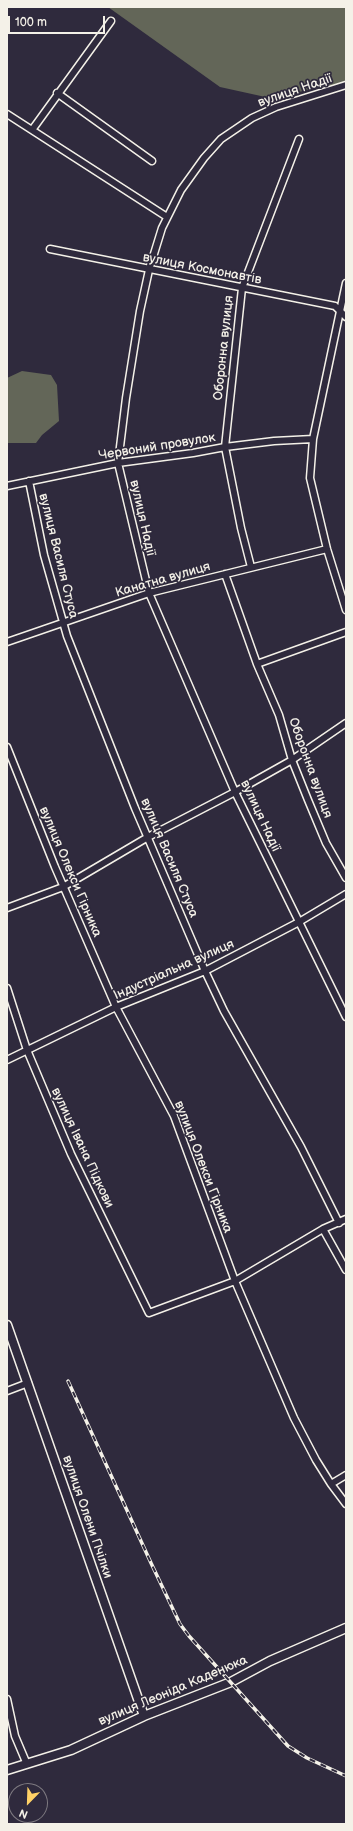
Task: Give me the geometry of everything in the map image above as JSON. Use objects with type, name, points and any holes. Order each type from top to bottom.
[{"type":"street","points":[[32,130],[57,93],[111,21]]},
{"type":"street","name":"вулиця Надії","points":[[346,85],[276,107],[252,118],[221,139],[204,158],[181,190],[162,228],[149,270],[140,311],[126,398],[118,463],[149,593],[235,792],[346,1017]]},
{"type":"street","points":[[57,93],[152,161]]},
{"type":"street","points":[[7,114],[167,217]]},
{"type":"street","name":"Оборонна вулиця","points":[[251,567],[241,528],[225,447],[242,288],[299,139]]},
{"type":"street","name":"вулиця Космонавтів","points":[[50,249],[335,306],[346,317]]},
{"type":"street","points":[[346,284],[313,439],[310,478],[328,549],[346,610]]},
{"type":"street","name":"Червоний провулок","points":[[7,486],[118,463],[193,453],[225,447],[274,441],[313,439]]},
{"type":"street","name":"вулиця Василя Стуса","points":[[29,481],[44,555],[63,622],[148,837],[204,971],[224,1011],[301,1148],[339,1223]]},
{"type":"street","name":"Канатна вулиця","points":[[7,642],[149,593],[328,549]]},
{"type":"street","name":"Оборонна вулиця","points":[[225,574],[257,664],[279,716],[292,760],[326,842],[346,878]]},
{"type":"street","points":[[257,664],[346,632]]},
{"type":"street","points":[[7,908],[63,887],[148,837],[235,792],[292,760],[346,723]]},
{"type":"street","name":"вулиця Олекси Гірника","points":[[7,747],[63,887],[116,1007],[174,1116],[235,1281],[294,1418],[330,1484],[346,1504]]},
{"type":"street","name":"Індустріальна вулиця","points":[[7,1060],[116,1007],[204,971],[299,922],[346,894]]},
{"type":"street","name":"вулиця Івана Підкови","points":[[7,988],[27,1050],[71,1154],[149,1312],[235,1281]]},
{"type":"street","points":[[235,1281],[323,1229],[346,1219]]},
{"type":"street","points":[[323,1229],[346,1270]]},
{"type":"street","name":"вулиця Олени Пчілки","points":[[7,1325],[144,1716]]},
{"type":"street","points":[[7,1390],[28,1383]]},
{"type":"street","points":[[330,1484],[346,1474]]},
{"type":"street","name":"вулиця Леоніда Каденюка","points":[[7,1770],[26,1762],[71,1750],[144,1716],[231,1682],[270,1661],[346,1628]]},
{"type":"street","points":[[7,1699],[15,1736],[26,1762]]},
{"type":"green space","points":[[108,7],[346,7],[346,82],[270,98],[220,87]]},
{"type":"green space","points":[[22,371],[51,375],[57,385],[59,421],[42,435],[36,443],[7,443],[7,378]]},
{"type":"railway","points":[[68,1381],[180,1624],[189,1636],[288,1746],[307,1758],[346,1776]]}]
